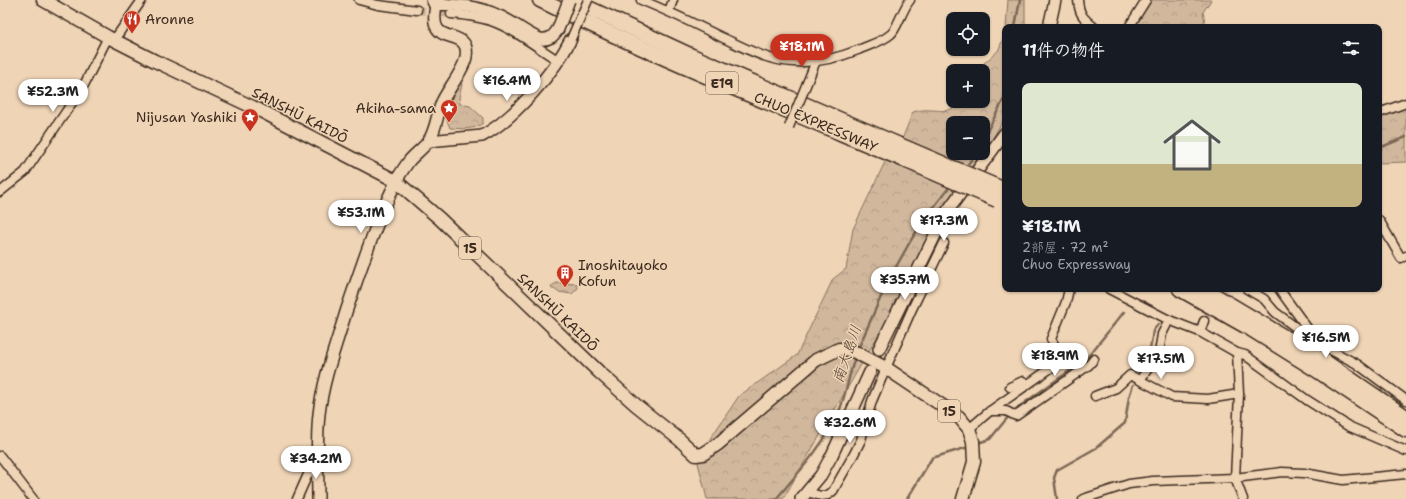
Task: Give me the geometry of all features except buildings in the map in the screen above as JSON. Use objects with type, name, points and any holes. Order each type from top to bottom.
[{"type":"highway","name":"CHUO EXPRESSWAY","points":[[540,0],[684,67],[909,155]]},
{"type":"highway","name":"CHUO EXPRESSWAY","points":[[570,0],[1002,196]]},
{"type":"highway","points":[[1185,292],[1257,333],[1315,369],[1406,430]]},
{"type":"highway","points":[[1209,292],[1320,360],[1406,417]]},
{"type":"main road","name":"SANSHŪ KAIDŌ","points":[[43,0],[155,61],[259,110],[396,181],[440,219],[599,372],[696,455],[703,454],[718,444],[816,360],[839,350],[851,350],[886,368],[959,417],[969,429]]},
{"type":"main road","name":"15","points":[[963,499],[974,462],[973,441],[969,429]]},
{"type":"street","points":[[0,192],[25,172],[84,85],[111,38],[142,0]]},
{"type":"street","points":[[359,0],[378,5],[418,10]]},
{"type":"street","points":[[318,499],[317,452],[319,414],[336,342],[366,252],[396,181],[409,161],[428,141],[440,107],[463,65],[466,53],[466,48],[461,40],[442,34],[438,30],[435,17],[435,2],[486,11],[506,19],[540,39],[545,40],[554,35],[558,29],[570,0]]},
{"type":"street","points":[[428,141],[482,136],[506,119],[541,83],[559,61],[572,39],[588,0]]},
{"type":"street","points":[[641,0],[759,55],[776,60],[794,62],[816,61],[848,54],[893,34],[900,15],[910,0]]},
{"type":"street","points":[[669,12],[673,0]]},
{"type":"street","points":[[1050,24],[1055,0]]},
{"type":"street","points":[[1078,0],[1078,8],[1083,18],[1090,24]]},
{"type":"street","points":[[1132,24],[1146,0]]},
{"type":"street","points":[[451,14],[467,15],[492,22],[559,61]]},
{"type":"street","points":[[789,127],[816,61]]},
{"type":"street","points":[[1382,113],[1406,103]]},
{"type":"street","points":[[879,349],[946,213],[1002,137]]},
{"type":"street","points":[[1382,225],[1401,258],[1406,256]]},
{"type":"street","points":[[804,496],[828,497],[833,491],[861,440],[872,401],[912,310],[944,243]]},
{"type":"street","points":[[969,429],[990,411],[1058,363],[1061,357],[1051,339],[1066,302],[1068,292]]},
{"type":"street","points":[[1115,292],[1169,320],[1200,332],[1237,353],[1245,355],[1307,400],[1348,426],[1406,451]]},
{"type":"street","points":[[1253,292],[1264,299],[1276,312],[1310,338],[1357,364],[1406,400]]},
{"type":"street","points":[[1264,299],[1265,292]]},
{"type":"street","points":[[1281,292],[1308,328],[1310,338]]},
{"type":"street","points":[[1140,380],[1159,353],[1162,334],[1169,320]]},
{"type":"street","points":[[1200,332],[1204,321]]},
{"type":"street","points":[[1237,353],[1239,394],[1235,478],[1243,499]]},
{"type":"street","points":[[990,411],[1006,411],[1016,416],[1089,365],[1094,359]]},
{"type":"street","points":[[804,496],[821,475],[832,455],[870,372]]},
{"type":"street","points":[[1095,396],[1116,388],[1130,375],[1172,397],[1208,399],[1239,394]]},
{"type":"street","points":[[1010,387],[1023,381],[1028,384]]},
{"type":"street","points":[[297,499],[317,452]]},
{"type":"street","points":[[0,456],[33,499]]},
{"type":"street","points":[[1083,499],[1128,484],[1187,479],[1235,478],[1282,472],[1304,473],[1343,480],[1406,474]]},
{"type":"green space","points":[[1008,0],[1025,0],[1025,24],[1006,24]]},
{"type":"green space","points":[[1152,0],[1211,0],[1203,12],[1207,24],[1136,24]]},
{"type":"green space","points":[[1002,41],[1002,122],[990,143],[990,116],[946,116],[946,160],[980,160],[783,499],[707,499],[698,463],[712,436],[739,396],[797,355],[833,279],[846,269],[853,229],[885,162],[903,137],[913,112],[926,110],[949,110],[953,108],[990,108],[990,64],[983,64],[998,51]]},
{"type":"green space","points":[[459,79],[462,84],[459,98],[460,104],[470,106],[483,118],[483,123],[476,127],[463,129],[450,128],[445,115],[449,99]]},
{"type":"green space","points":[[1406,104],[1406,162],[1382,163],[1382,106]]},
{"type":"green space","points":[[557,283],[576,284],[578,288],[572,294],[558,292],[552,289],[551,286]]},
{"type":"waterway","name":"南大島川","points":[[1016,24],[1020,0]]},
{"type":"waterway","name":"南大島川","points":[[990,126],[1002,103]]},
{"type":"waterway","points":[[1382,147],[1406,137]]},
{"type":"waterway","name":"南大島川","points":[[966,167],[971,160]]},
{"type":"waterway","name":"南大島川","points":[[858,349],[887,283],[911,240],[926,217],[951,185]]},
{"type":"waterway","points":[[981,442],[990,439],[1013,411],[1086,359],[1124,312]]},
{"type":"waterway","points":[[1138,371],[1149,356],[1153,331],[1158,324]]},
{"type":"waterway","name":"南大島川","points":[[776,499],[812,456],[834,421],[840,409],[856,355]]},
{"type":"waterway","points":[[1057,499],[1054,478],[1057,470],[1096,448],[1125,423],[1129,397],[1133,385]]},
{"type":"waterway","points":[[907,499],[932,458],[965,448]]},
{"type":"tunnel","points":[[417,10],[451,14]]},
{"type":"tunnel","points":[[1204,321],[1223,292]]},
{"type":"place","name":"Aronne","points":[[132,34]]},
{"type":"place","name":"Akiha-sama","points":[[449,123]]},
{"type":"place","name":"Nijusan Yashiki","points":[[250,132]]},
{"type":"place","name":"Inoshitayoko Kofun","points":[[565,288]]}]
